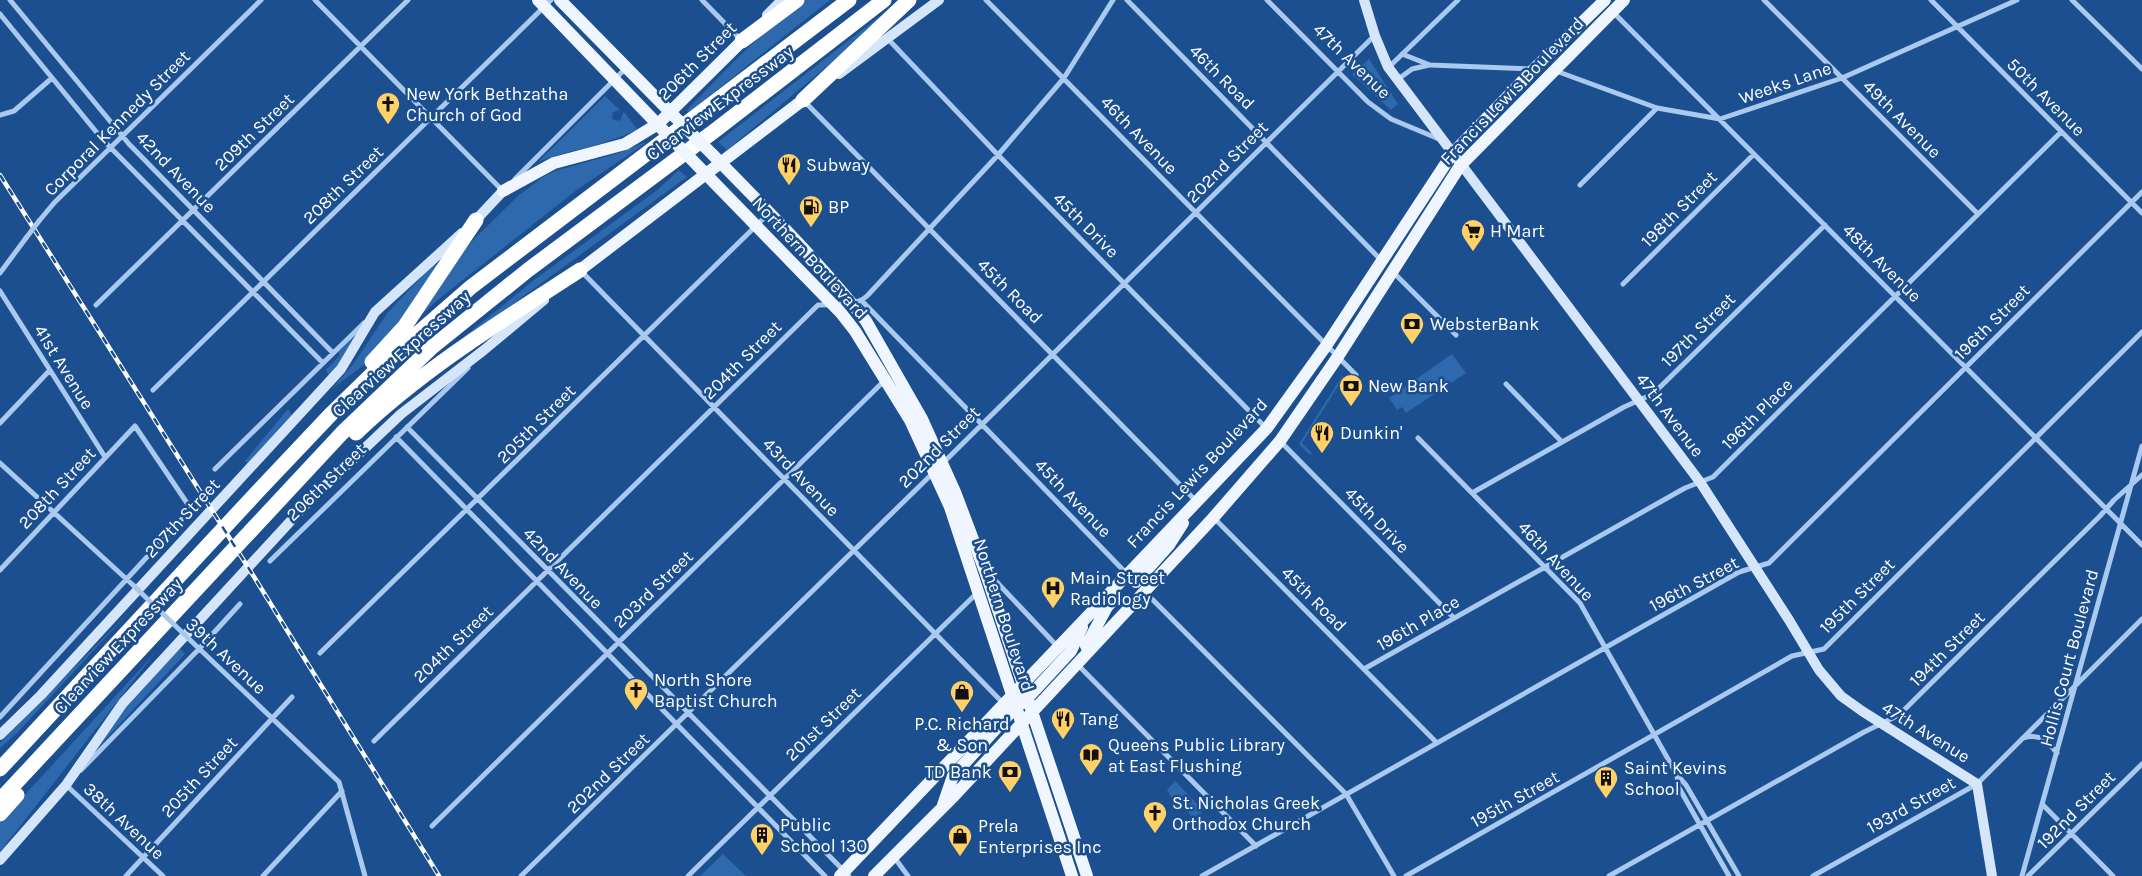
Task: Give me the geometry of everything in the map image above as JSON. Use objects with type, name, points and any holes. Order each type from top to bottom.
[{"type":"highway","points":[[742,41],[797,0]]},
{"type":"highway","name":"Clearview Expressway","points":[[0,769],[261,488],[332,413],[377,369],[471,287],[849,0]]},
{"type":"highway","name":"Clearview Expressway","points":[[0,800],[348,426],[431,348],[528,270],[713,132],[884,0]]},
{"type":"highway","points":[[803,100],[909,0]]},
{"type":"highway","points":[[261,488],[405,326],[476,220]]},
{"type":"highway","points":[[240,542],[369,420],[410,386],[506,317],[580,270]]},
{"type":"highway","points":[[0,814],[137,653]]},
{"type":"highway","points":[[0,754],[107,654]]},
{"type":"main road","name":"Northern Boulevard","points":[[560,0],[674,116],[757,226],[832,304],[922,419],[1015,709],[1072,876]]},
{"type":"main road","name":"Francis Lewis Boulevard","points":[[874,876],[943,808],[1015,709],[1025,689],[1057,646],[1084,620],[1213,518],[1280,441],[1338,358],[1460,166],[1624,0]]},
{"type":"main road","name":"Francis Lewis Boulevard","points":[[1015,709],[1032,711],[1076,663],[1196,501],[1266,428],[1326,346],[1452,154],[1603,1]]},
{"type":"main road","name":"Northern Boulevard","points":[[544,2],[661,128],[770,213],[857,302],[910,420],[938,468],[985,571],[1086,876]]},
{"type":"main road","name":"206th Street","points":[[503,191],[554,163],[604,151],[661,128],[742,41]]},
{"type":"main road","points":[[580,270],[711,166],[803,100]]},
{"type":"main road","points":[[1015,709],[1022,704],[1025,689],[1071,651],[1084,620]]},
{"type":"main road","name":"Francis Lewis Boulevard","points":[[844,874],[1015,709]]},
{"type":"street","name":"42nd Avenue","points":[[10,0],[122,136],[333,353]]},
{"type":"street","name":"Corporal Kennedy Street","points":[[0,273],[54,203],[261,0]]},
{"type":"street","points":[[315,0],[362,46],[430,119],[503,191]]},
{"type":"street","name":"209th Street","points":[[96,305],[408,0]]},
{"type":"street","points":[[702,0],[742,41]]},
{"type":"street","name":"206th Street","points":[[742,41],[782,0]]},
{"type":"street","points":[[803,100],[939,0]]},
{"type":"street","name":"46th Avenue","points":[[986,0],[1356,375]]},
{"type":"street","points":[[857,302],[930,229],[1064,78],[1113,0]]},
{"type":"street","name":"46th Road","points":[[1127,0],[1382,260]]},
{"type":"street","name":"47th Avenue","points":[[1266,0],[1368,102],[1390,119],[1441,140],[1700,482],[1790,620],[1808,654],[1841,696],[1977,784],[1992,876]]},
{"type":"street","points":[[1364,0],[1375,36],[1388,67],[1441,140]]},
{"type":"street","points":[[1388,67],[1458,0]]},
{"type":"street","name":"49th Avenue","points":[[1764,0],[1978,214]]},
{"type":"street","name":"50th Avenue","points":[[1931,0],[2142,213]]},
{"type":"street","name":"Weeks Lane","points":[[1554,70],[1657,108],[1720,119],[1842,78],[2017,0]]},
{"type":"street","points":[[2072,0],[2142,69]]},
{"type":"street","name":"48th Avenue","points":[[1603,1],[2142,545]]},
{"type":"street","name":"208th Street","points":[[153,390],[430,119],[544,2]]},
{"type":"street","name":"42nd Avenue","points":[[0,14],[111,147],[323,362]]},
{"type":"street","name":"202nd Street","points":[[521,876],[854,551],[1375,36]]},
{"type":"street","name":"45th Drive","points":[[888,39],[1266,428]]},
{"type":"street","points":[[1402,54],[1430,65]]},
{"type":"street","points":[[1397,80],[1412,69],[1430,65],[1534,69]]},
{"type":"street","points":[[215,469],[375,312],[476,220],[626,67]]},
{"type":"street","points":[[0,115],[14,111],[52,78]]},
{"type":"street","name":"45th Road","points":[[803,100],[1196,501]]},
{"type":"street","points":[[1580,185],[1657,108]]},
{"type":"street","name":"196th Place","points":[[1364,669],[1685,488],[1713,477],[2061,132]]},
{"type":"street","name":"198th Street","points":[[1623,284],[1754,154]]},
{"type":"street","name":"196th Street","points":[[1202,876],[1739,572],[1769,563],[2142,192]]},
{"type":"street","name":"205th Street","points":[[320,653],[770,213]]},
{"type":"street","name":"197th Street","points":[[1472,493],[1624,407],[1640,402],[1653,394],[1825,225]]},
{"type":"street","points":[[66,785],[123,703],[310,500],[401,414],[484,350],[580,270]]},
{"type":"street","name":"43rd Avenue","points":[[580,270],[935,634],[1015,709]]},
{"type":"street","points":[[1393,272],[1456,335]]},
{"type":"street","name":"41st Avenue","points":[[0,291],[105,457]]},
{"type":"street","name":"204th Street","points":[[374,741],[818,305],[857,302]]},
{"type":"street","name":"45th Avenue","points":[[857,302],[982,424],[1346,794],[1394,876]]},
{"type":"street","name":"207th Street","points":[[0,735],[48,688],[341,369],[375,312]]},
{"type":"street","name":"195th Street","points":[[1406,876],[1792,656],[1824,649],[2142,332]]},
{"type":"street","points":[[407,427],[441,396],[484,350]]},
{"type":"street","points":[[0,423],[50,370]]},
{"type":"street","name":"203rd Street","points":[[432,826],[890,376]]},
{"type":"street","points":[[1506,384],[1562,442]]},
{"type":"street","name":"208th Street","points":[[0,570],[135,426],[191,509],[126,578]]},
{"type":"street","name":"42nd Avenue","points":[[407,427],[770,796],[844,874]]},
{"type":"street","name":"206th Street","points":[[270,562],[407,427]]},
{"type":"street","name":"42nd Avenue","points":[[396,438],[826,876]]},
{"type":"street","name":"46th Avenue","points":[[1418,438],[1580,603],[1677,775],[1686,785],[1739,876]]},
{"type":"street","name":"45th Drive","points":[[1280,441],[1454,618]]},
{"type":"street","name":"Hollis Court Boulevard","points":[[2022,876],[2142,446]]},
{"type":"street","name":"39th Avenue","points":[[0,463],[126,578],[199,650],[339,782],[365,876]]},
{"type":"street","name":"194th Street","points":[[1610,876],[1864,732],[1900,715],[2105,509],[2142,475]]},
{"type":"street","name":"45th Road","points":[[1213,518],[1437,743]]},
{"type":"street","points":[[985,571],[1057,646]]},
{"type":"street","points":[[0,717],[126,578]]},
{"type":"street","name":"201st Street","points":[[688,876],[979,592]]},
{"type":"street","points":[[0,860],[66,785],[199,650],[240,604]]},
{"type":"street","name":"193rd Street","points":[[1813,876],[1977,784],[2142,619]]},
{"type":"street","points":[[1076,663],[1256,846]]},
{"type":"street","name":"205th Street","points":[[126,876],[292,697]]},
{"type":"street","points":[[2023,738],[2032,736],[2046,740],[2057,753]]},
{"type":"street","name":"192nd Street","points":[[2028,876],[2072,835],[2142,764]]},
{"type":"street","name":"46th Avenue","points":[[1677,775],[1678,786],[1729,876]]},
{"type":"street","name":"38th Avenue","points":[[66,785],[163,876]]},
{"type":"street","points":[[263,876],[342,791]]},
{"type":"street","points":[[2043,805],[2113,876]]},
{"type":"street","points":[[894,857],[908,876]]},
{"type":"shaded area","points":[[806,0],[830,0],[689,112],[687,110],[759,38]]},
{"type":"shaded area","points":[[884,13],[845,51],[727,150],[718,142]]},
{"type":"shaded area","points":[[1369,59],[1398,104],[1391,110],[1352,74]]},
{"type":"shaded area","points":[[605,96],[620,110],[613,112],[612,119],[620,121],[623,113],[625,113],[637,129],[613,140],[538,162]]},
{"type":"shaded area","points":[[646,143],[578,189],[440,298],[412,323],[440,279],[474,239],[518,196],[543,177],[555,171],[619,153]]},
{"type":"shaded area","points":[[679,170],[687,177],[432,363],[534,280],[656,191]]},
{"type":"shaded area","points":[[434,264],[439,266],[399,326],[364,365],[333,388],[354,363],[388,312]]},
{"type":"shaded area","points":[[356,334],[342,361],[329,376],[326,370],[339,356],[339,352]]},
{"type":"shaded area","points":[[1452,354],[1466,373],[1406,413],[1402,407],[1397,410],[1389,398]]},
{"type":"shaded area","points":[[1342,376],[1344,377],[1302,443],[1312,453],[1310,455],[1299,444]]},
{"type":"shaded area","points":[[288,409],[292,415],[248,463],[245,461]]},
{"type":"shaded area","points":[[133,608],[17,733],[0,748],[0,743]]},
{"type":"shaded area","points":[[177,646],[185,654],[92,754],[128,702]]},
{"type":"shaded area","points":[[155,653],[0,852],[0,822]]},
{"type":"shaded area","points":[[1175,781],[1202,809],[1200,811],[1202,813],[1192,818],[1179,795],[1172,798],[1167,790]]},
{"type":"shaded area","points":[[723,854],[746,876],[700,876]]},
{"type":"railway","points":[[0,175],[251,572],[439,876]]},
{"type":"place","name":"New York Bethzatha Church of God","points":[[388,125]]},
{"type":"place","name":"Subway","points":[[789,186]]},
{"type":"place","name":"BP","points":[[811,228]]},
{"type":"place","name":"H Mart","points":[[1473,252]]},
{"type":"place","name":"WebsterBank","points":[[1412,345]]},
{"type":"place","name":"New Bank","points":[[1351,407]]},
{"type":"place","name":"Dunkin'","points":[[1322,454]]},
{"type":"place","name":"Main Street Radiology","points":[[1053,609]]},
{"type":"place","name":"North Shore Baptist Church","points":[[636,711]]},
{"type":"place","name":"P.C. Richard & Son","points":[[962,713]]},
{"type":"place","name":"Tang","points":[[1063,740]]},
{"type":"place","name":"Queens Public Library at East Flushing","points":[[1091,776]]},
{"type":"place","name":"TD Bank","points":[[1010,793]]},
{"type":"place","name":"Saint Kevins School","points":[[1606,799]]},
{"type":"place","name":"St. Nicholas Greek Orthodox Church","points":[[1155,834]]},
{"type":"place","name":"Public School 130","points":[[762,856]]},
{"type":"place","name":"Prela Enterprises Inc","points":[[960,857]]}]
